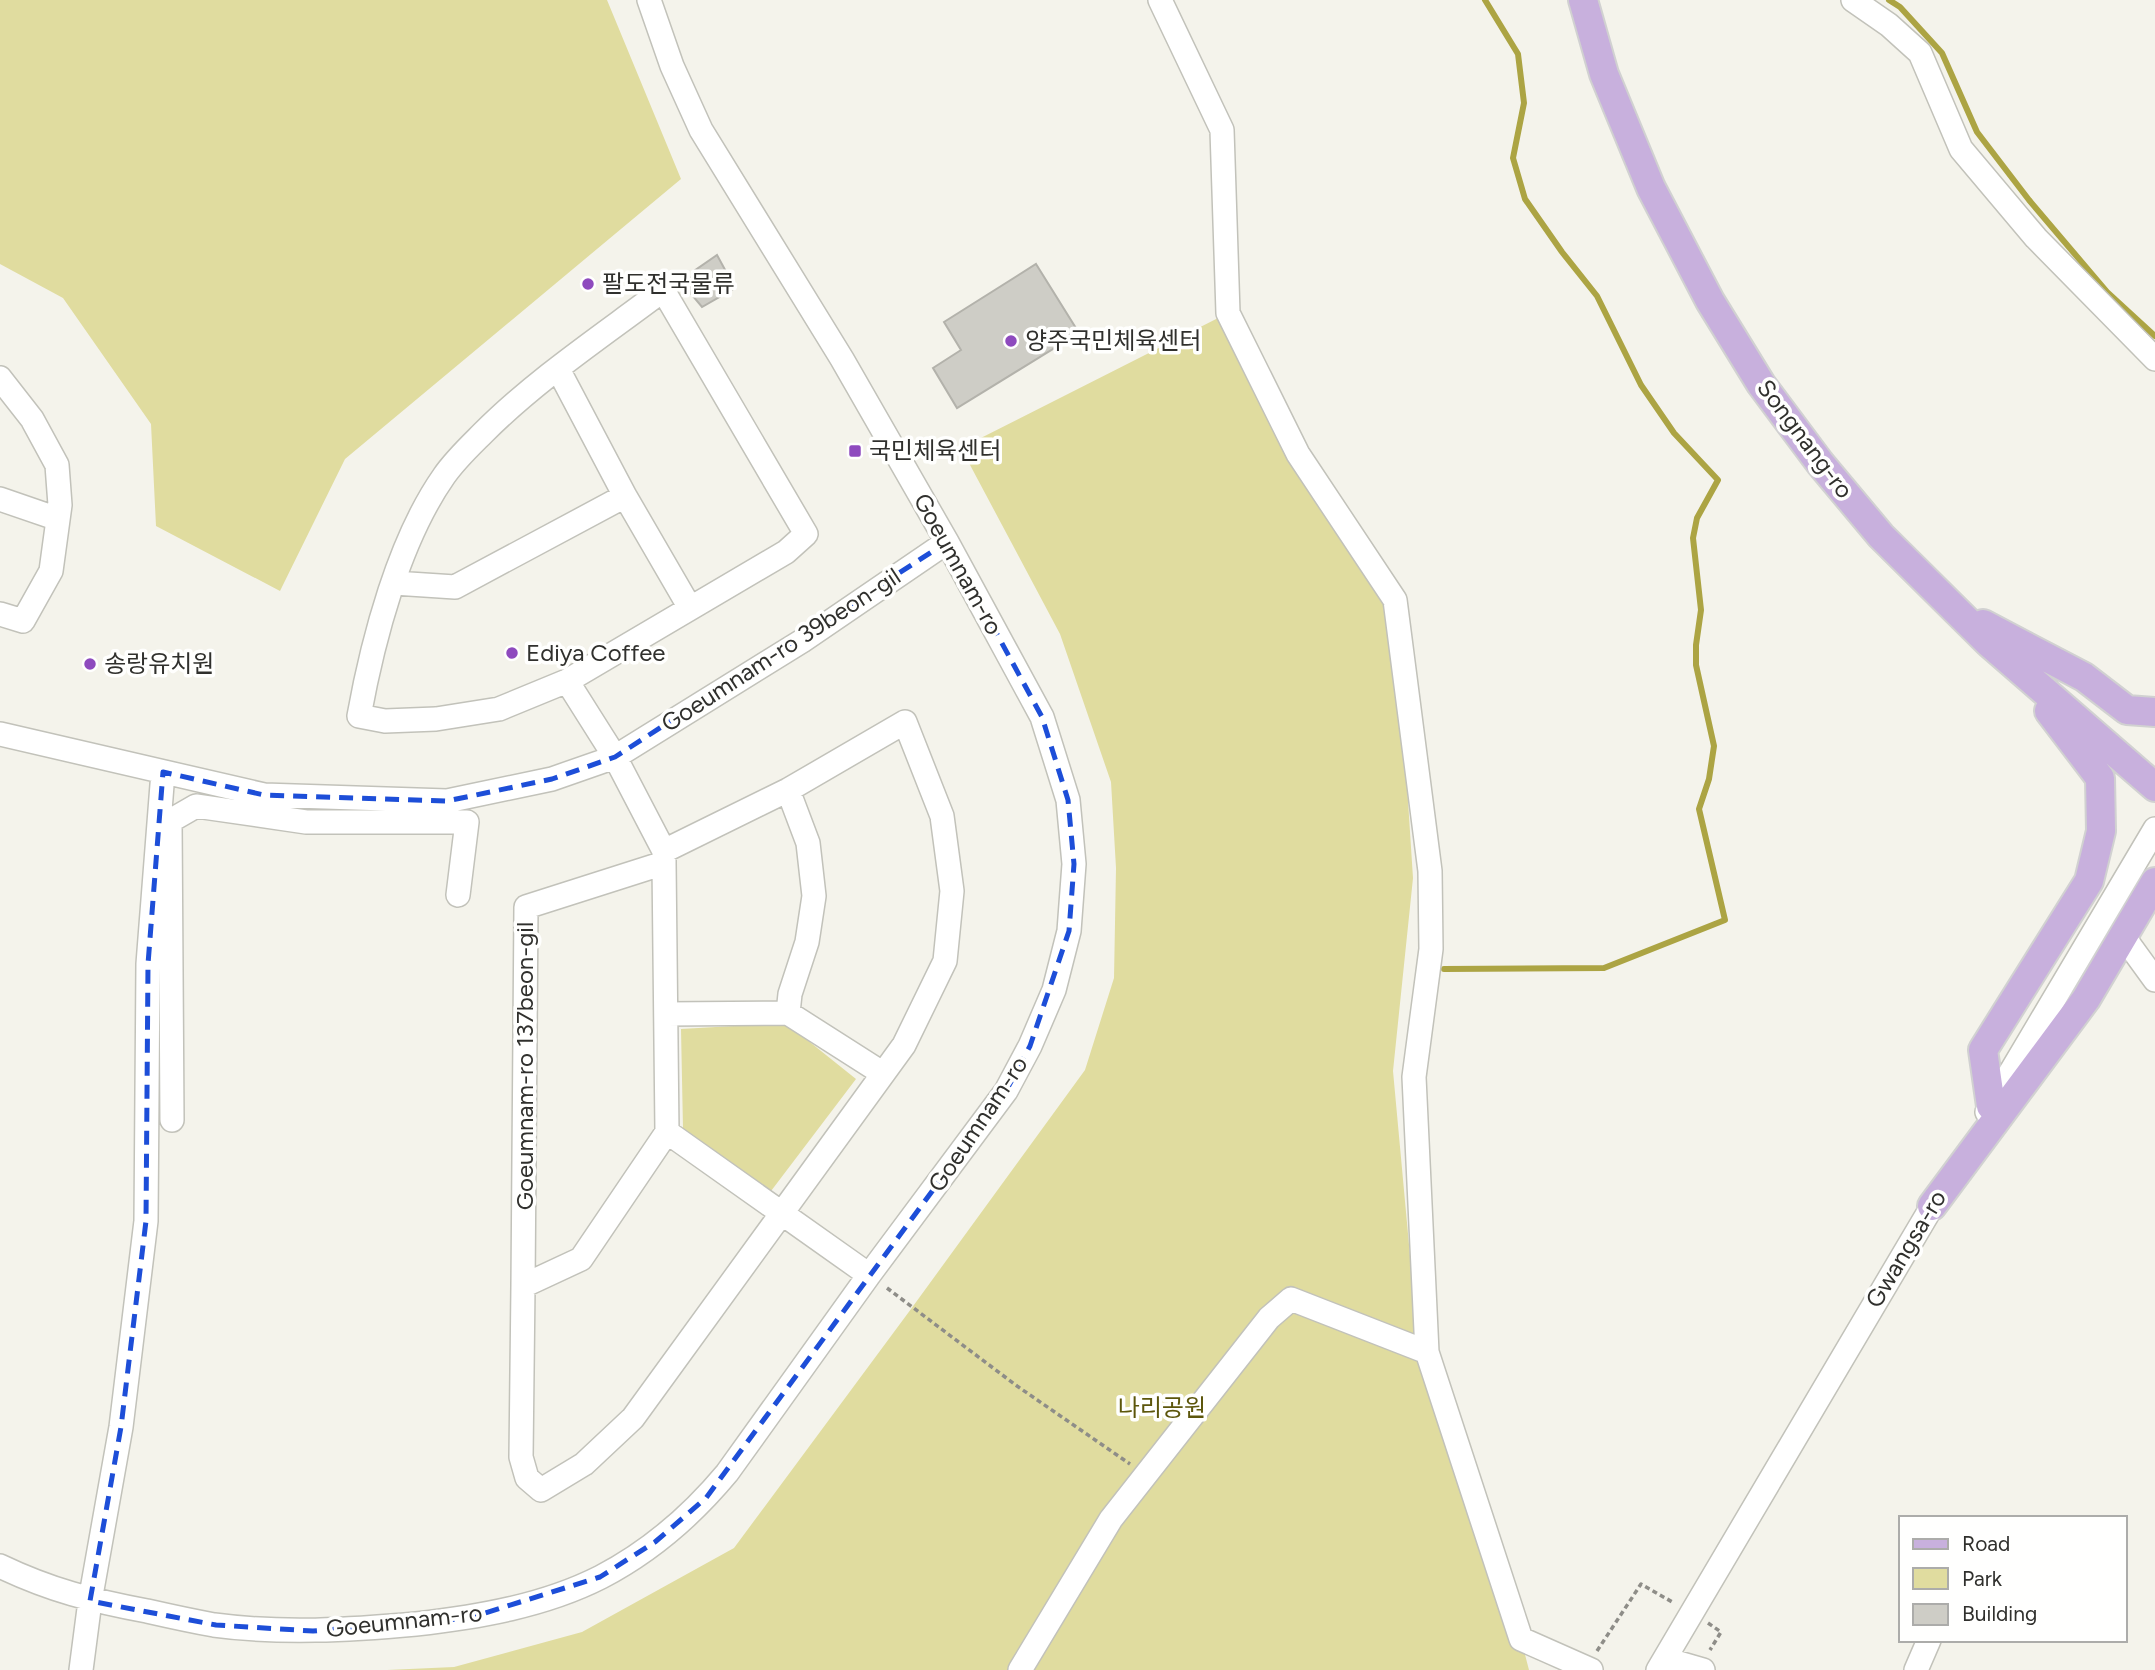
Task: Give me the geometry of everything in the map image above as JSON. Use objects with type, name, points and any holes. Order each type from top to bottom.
[{"type":"main road","name":"Songnang-ro","points":[[1583,0],[1604,74],[1651,188],[1710,301],[1761,384],[1828,474],[1881,537],[2013,665],[2155,787]]},
{"type":"main road","points":[[1954,608],[2084,677],[2127,710],[2155,712]]},
{"type":"main road","points":[[1991,1107],[1983,1050],[2089,881],[2101,831],[2100,778],[2013,665]]},
{"type":"main road","points":[[1932,1206],[2086,999],[2155,882]]},
{"type":"street","name":"Goeumnam-ro","points":[[0,1566],[40,1584],[90,1601],[216,1625],[313,1631],[469,1618],[525,1604],[600,1577],[655,1542],[706,1498],[727,1472],[1006,1091],[1030,1046],[1054,990],[1069,931],[1074,864],[1068,800],[1042,717],[947,542],[842,359],[701,130],[686,101],[649,0]]},
{"type":"street","points":[[1160,0],[1222,130],[1228,313],[1298,454],[1395,600],[1430,872],[1431,949],[1414,1077],[1427,1352],[1521,1639],[1589,1669]]},
{"type":"street","points":[[1853,0],[1889,25],[1920,53],[1962,149],[2036,238],[2155,359]]},
{"type":"street","points":[[663,290],[806,534],[786,552],[567,681],[499,709],[436,719],[385,721],[359,716],[368,664],[394,583],[418,523],[444,476],[495,421],[558,369],[663,290]]},
{"type":"street","points":[[558,369],[625,496],[690,608]]},
{"type":"street","points":[[0,378],[32,419],[57,465],[60,505],[51,571],[23,621],[0,614]]},
{"type":"street","points":[[394,583],[455,587],[625,496]]},
{"type":"street","points":[[0,499],[58,519]]},
{"type":"street","name":"Goeumnam-ro 39beon-gil","points":[[0,734],[264,795],[447,801],[552,779],[615,757],[802,642],[947,542]]},
{"type":"street","points":[[523,1286],[581,1259],[667,1132],[664,857],[615,757],[567,681]]},
{"type":"street","name":"Goeumnam-ro 137beon-gil","points":[[905,722],[942,816],[952,891],[944,961],[904,1045],[633,1418],[584,1464],[541,1490],[527,1478],[520,1457],[526,906],[664,857],[788,790],[905,722]]},
{"type":"street","points":[[81,1670],[90,1601],[121,1427],[146,1221],[148,964],[163,772]]},
{"type":"street","points":[[788,790],[808,843],[814,896],[807,942],[790,995],[788,1013]]},
{"type":"street","points":[[172,1120],[170,821],[196,806],[306,822],[467,822],[458,895]]},
{"type":"street","name":"Gwangsa-ro","points":[[1661,1665],[2155,829]]},
{"type":"street","points":[[2123,936],[2155,980]]},
{"type":"street","points":[[666,1013],[788,1013],[882,1073]]},
{"type":"street","points":[[667,1132],[869,1275]]},
{"type":"street","points":[[1020,1670],[1111,1519],[1269,1318],[1291,1299],[1427,1352]]},
{"type":"street","points":[[1916,1670],[1928,1642]]},
{"type":"street","points":[[1661,1665],[1701,1669]]},
{"type":"path","points":[[869,1275],[1017,1386],[1146,1475]]},
{"type":"path","points":[[1589,1669],[1641,1584],[1721,1632],[1701,1669]]},
{"type":"highlighted area","points":[[947,542],[1042,717],[1068,800],[1074,864],[1069,931],[1030,1046],[1006,1091],[706,1498],[655,1542],[600,1577],[469,1618],[313,1631],[216,1625],[90,1601],[121,1427],[146,1221],[148,964],[163,772],[264,795],[447,801],[552,779],[615,757]]},
{"type":"green space","points":[[0,0],[607,0],[681,179],[345,459],[280,591],[156,526],[151,424],[63,298],[0,264]]},
{"type":"green space","name":"나리공원","points":[[1228,313],[1395,600],[1413,878],[1393,1071],[1420,1364],[1521,1639],[1529,1670],[387,1670],[454,1667],[582,1632],[734,1548],[1085,1070],[1114,978],[1116,868],[1111,782],[1060,634],[961,448]]},
{"type":"green space","points":[[786,1023],[856,1079],[768,1195],[683,1129],[681,1029]]},
{"type":"building","points":[[717,255],[735,288],[702,307],[687,289],[694,271]]},
{"type":"building","name":"양주국민체육센터","points":[[1036,264],[1079,333],[957,408],[933,368],[961,350],[944,322]]},
{"type":"waterway","points":[[1444,969],[1604,968],[1725,920],[1699,809],[1709,779],[1714,746],[1696,665],[1701,610],[1693,538],[1697,518],[1718,480],[1674,433],[1641,385],[1597,296],[1525,199],[1513,158],[1524,103],[1518,54],[1485,0]]},
{"type":"waterway","points":[[1889,0],[1900,7],[1942,53],[1977,132],[2029,200],[2107,292],[2155,336]]},
{"type":"place","name":"팔도전국물류","points":[[588,284]]},
{"type":"place","name":"양주국민체육센터","points":[[1011,341]]},
{"type":"place","name":"국민체육센터","points":[[855,451]]},
{"type":"place","name":"Ediya Coffee","points":[[512,653]]},
{"type":"place","name":"송랑유치원","points":[[90,664]]}]
